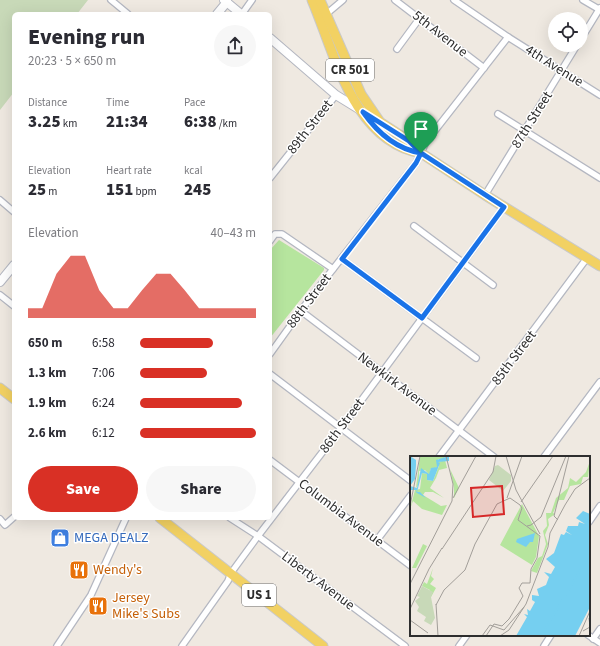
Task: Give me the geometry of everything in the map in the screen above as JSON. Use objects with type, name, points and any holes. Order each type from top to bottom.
[{"type":"main road","name":"CR 501","points":[[312,0],[323,17],[361,94],[380,122],[409,141],[421,153],[485,195],[600,266]]},
{"type":"main road","name":"CR 501","points":[[320,0],[323,17],[346,86],[353,101],[378,131],[407,150],[421,153]]},
{"type":"main road","points":[[0,388],[12,397]]},
{"type":"main road","name":"US 1","points":[[163,520],[323,646]]},
{"type":"street","points":[[111,0],[126,12]]},
{"type":"street","points":[[243,12],[252,0]]},
{"type":"street","name":"5th Avenue","points":[[395,0],[484,68]]},
{"type":"street","points":[[454,0],[508,37]]},
{"type":"street","points":[[584,0],[600,9],[588,28]]},
{"type":"street","points":[[218,12],[225,1],[239,12]]},
{"type":"street","points":[[323,17],[342,2]]},
{"type":"street","points":[[397,49],[419,19]]},
{"type":"street","name":"88th Street","points":[[272,351],[333,269],[416,163],[426,142],[508,37]]},
{"type":"street","name":"4th Avenue","points":[[508,37],[600,95]]},
{"type":"street","points":[[272,40],[336,95],[380,122]]},
{"type":"street","name":"87th Street","points":[[485,195],[573,52]]},
{"type":"street","name":"89th Street","points":[[272,175],[336,95]]},
{"type":"street","points":[[498,114],[600,178]]},
{"type":"street","points":[[0,200],[12,210]]},
{"type":"street","name":"86th Street","points":[[272,518],[341,428],[504,207]]},
{"type":"street","points":[[414,226],[493,285]]},
{"type":"street","points":[[272,238],[275,234],[282,234],[333,269]]},
{"type":"street","name":"85th Street","points":[[440,456],[587,258]]},
{"type":"street","points":[[342,259],[476,358]]},
{"type":"street","points":[[0,282],[12,267]]},
{"type":"street","points":[[0,295],[12,304]]},
{"type":"street","name":"Newkirk Avenue","points":[[301,311],[493,456]]},
{"type":"street","points":[[272,376],[410,480]]},
{"type":"street","points":[[545,456],[600,382]]},
{"type":"street","name":"Columbia Avenue","points":[[272,461],[410,565]]},
{"type":"street","points":[[376,540],[410,496]]},
{"type":"street","points":[[590,521],[600,506]]},
{"type":"street","points":[[0,519],[5,525],[12,519]]},
{"type":"street","points":[[57,646],[91,595],[125,520]]},
{"type":"street","name":"Liberty Avenue","points":[[233,520],[258,536],[405,646]]},
{"type":"street","name":"86th Street","points":[[182,646],[228,581],[231,573],[270,520]]},
{"type":"street","points":[[600,629],[590,637],[600,643]]},
{"type":"street","points":[[459,646],[466,636]]},
{"type":"street","points":[[544,646],[550,636]]},
{"type":"green space","points":[[0,0],[88,0],[79,12],[12,12],[12,95],[0,110]]},
{"type":"green space","points":[[279,240],[324,268],[324,270],[272,335],[272,248]]},
{"type":"place","name":"MEGA DEALZ","points":[[60,538]]},
{"type":"place","name":"Wendy's","points":[[79,570]]},
{"type":"place","name":"Jersey Mike's Subs","points":[[98,606]]},
{"type":"route","points":[[421,153],[409,141],[363,112],[378,131],[407,150],[421,153],[416,163],[342,259],[422,318],[504,207],[421,153]]}]
